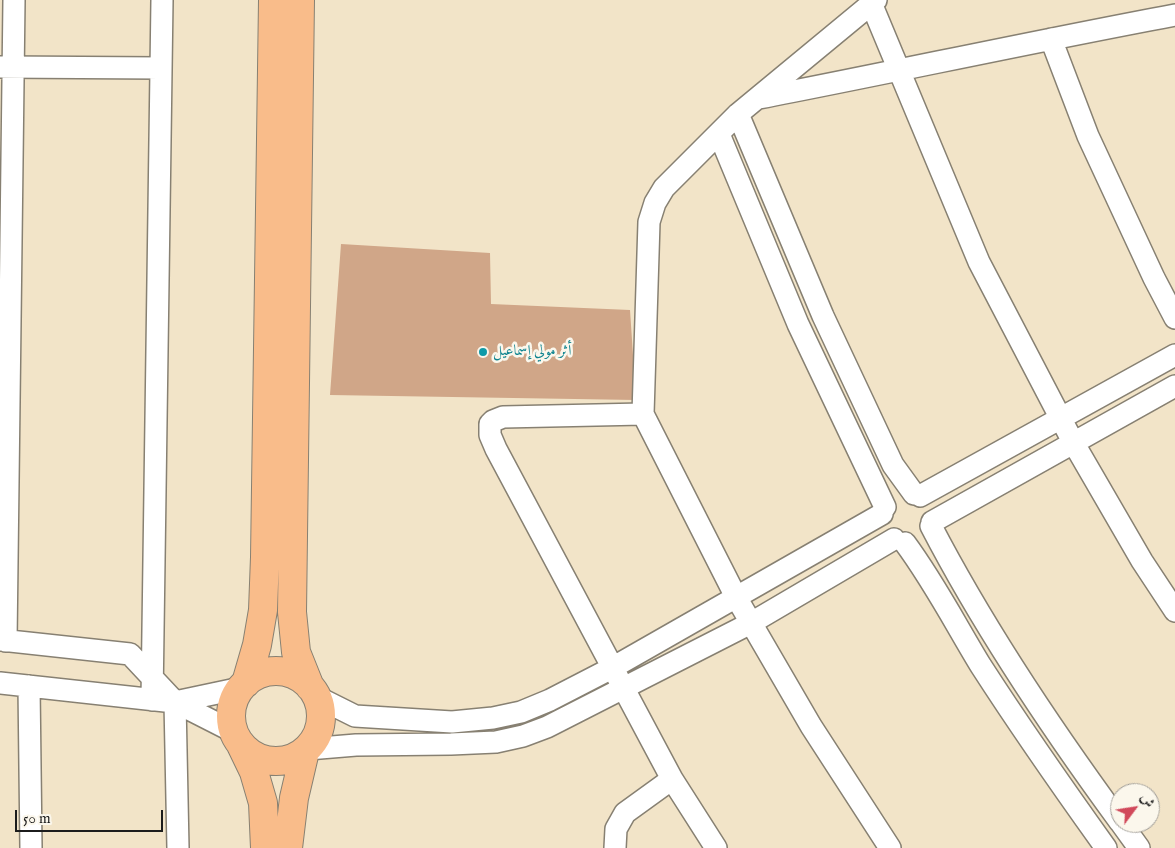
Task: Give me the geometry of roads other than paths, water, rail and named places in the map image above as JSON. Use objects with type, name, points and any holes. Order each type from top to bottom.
[{"type":"highway","points":[[265,848],[263,803],[254,772],[237,738],[231,717],[234,702],[243,686],[257,644],[263,610],[273,0]]},
{"type":"highway","points":[[288,848],[294,798],[307,750],[316,737],[321,724],[321,710],[296,652],[292,612],[300,0]]},
{"type":"highway","points":[[243,686],[258,675],[272,671],[286,672],[299,677],[314,692]]},
{"type":"highway","points":[[237,738],[251,754],[264,760],[278,762],[293,759],[307,750]]},
{"type":"street","points":[[14,0],[6,67],[3,640],[130,654],[175,702],[237,738]]},
{"type":"street","points":[[152,700],[162,0]]},
{"type":"street","points":[[890,848],[811,726],[736,597],[643,414],[649,222],[655,203],[664,188],[738,114],[873,2],[979,262],[1073,442],[1142,561],[1175,611]]},
{"type":"street","points":[[756,98],[1175,16]]},
{"type":"street","points":[[1050,39],[1088,136],[1154,278],[1175,318]]},
{"type":"street","points":[[6,67],[161,68]]},
{"type":"street","points":[[738,114],[822,316],[893,465],[917,495],[930,507],[932,524],[946,555],[1006,656],[1110,809]]},
{"type":"street","points":[[719,134],[798,324],[884,511],[884,528],[920,562],[986,674],[1052,774],[1106,848]]},
{"type":"street","points":[[314,692],[355,716],[452,722],[493,718],[520,712],[550,700],[612,668],[736,597],[884,511],[894,496],[900,494],[917,495],[1175,355]]},
{"type":"street","points":[[307,750],[356,744],[496,742],[523,736],[547,727],[751,623],[899,541],[914,543],[927,534],[932,524],[1073,442],[1175,386]]},
{"type":"street","points":[[643,414],[503,417],[493,421],[489,427],[496,449],[623,689],[672,779],[716,848]]},
{"type":"street","points":[[0,683],[175,702],[243,686]]},
{"type":"street","points":[[29,686],[31,848]]},
{"type":"street","points":[[175,702],[178,848]]},
{"type":"street","points":[[493,718],[496,742]]},
{"type":"street","points":[[615,848],[616,829],[625,813],[672,779]]},
{"type":"street","points":[[1128,833],[1139,848]]},
{"type":"place","name":"أثر مولي إسماعيل","points":[[483,352]]}]
